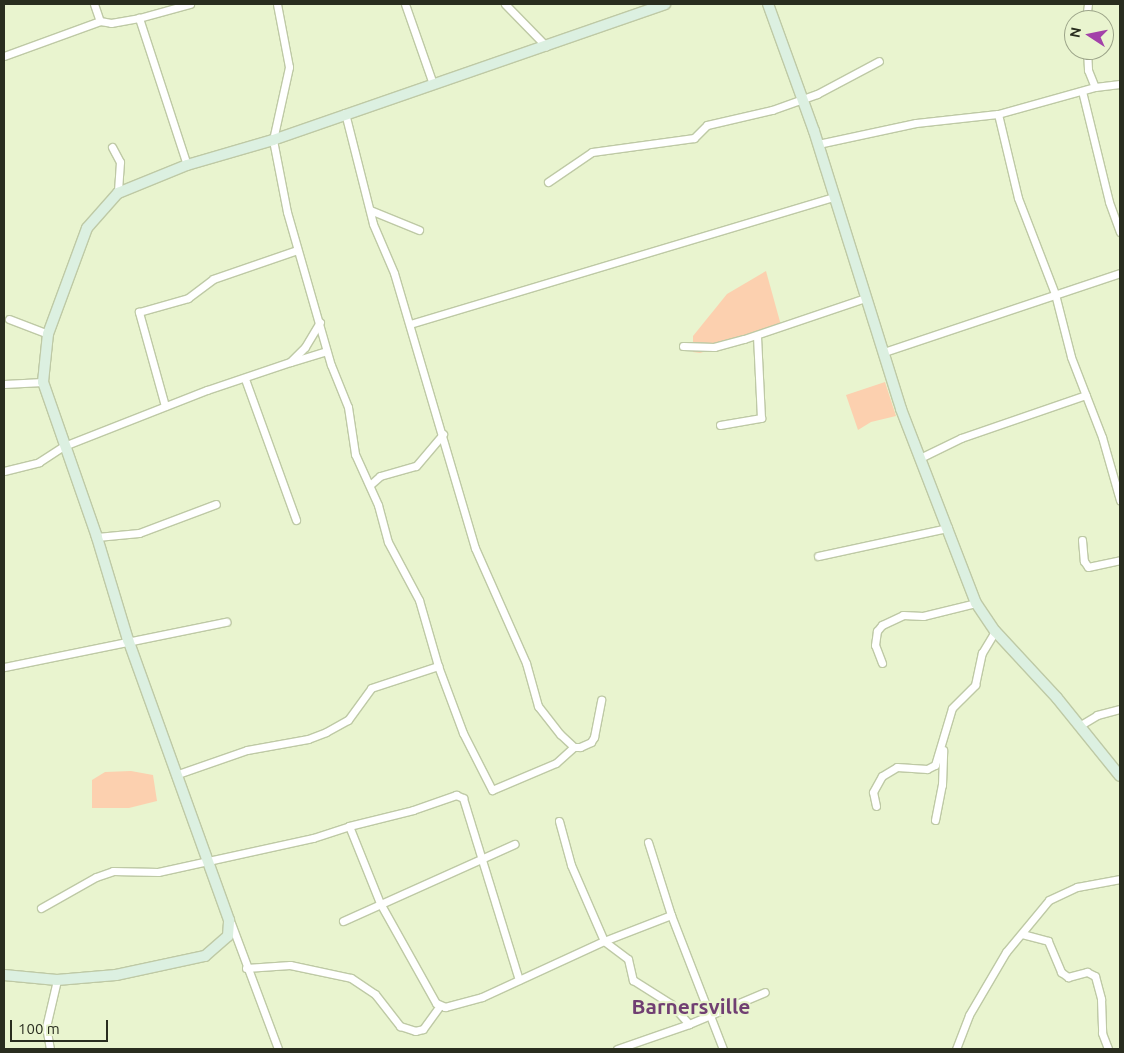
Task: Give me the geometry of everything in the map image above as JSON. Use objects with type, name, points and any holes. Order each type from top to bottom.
[{"type":"main road","points":[[4,976],[57,980],[116,975],[206,956],[218,949],[228,936],[229,920],[210,862],[128,640],[97,537],[43,382],[48,334],[87,228],[118,193],[186,165],[273,140],[665,4]]},
{"type":"main road","points":[[768,4],[818,144],[865,298],[920,458],[976,603],[995,631],[1079,726],[1120,776]]},
{"type":"street","points":[[94,4],[100,21]]},
{"type":"street","points":[[4,56],[100,21],[111,23],[139,18],[190,4]]},
{"type":"street","points":[[277,4],[288,67],[273,140],[297,250],[320,322],[326,351],[348,407],[355,454],[370,485],[388,542],[419,600],[438,666],[463,732],[492,790],[556,763],[574,747],[591,742],[600,718],[601,700]]},
{"type":"street","points":[[405,4],[433,84]]},
{"type":"street","points":[[505,4],[546,46]]},
{"type":"street","points":[[139,18],[186,165]]},
{"type":"street","points":[[1088,60],[1088,70],[1095,87]]},
{"type":"street","points":[[548,182],[592,152],[694,138],[707,125],[772,110],[802,99],[842,82],[879,61]]},
{"type":"street","points":[[818,144],[916,122],[998,114],[1095,87],[1120,84]]},
{"type":"street","points":[[1082,91],[1109,202],[1120,232]]},
{"type":"street","points":[[345,114],[374,230],[385,246],[476,548],[526,663],[538,706],[550,724],[574,747]]},
{"type":"street","points":[[998,114],[1018,198],[1055,294],[1071,357],[1086,395],[1120,500]]},
{"type":"street","points":[[112,146],[120,162],[118,193]]},
{"type":"street","points":[[410,324],[833,197]]},
{"type":"street","points":[[370,210],[419,230]]},
{"type":"street","points":[[165,406],[139,312],[188,298],[213,279],[297,250]]},
{"type":"street","points":[[884,352],[1120,273]]},
{"type":"street","points":[[683,346],[714,347],[757,336],[865,298]]},
{"type":"street","points":[[9,319],[48,334]]},
{"type":"street","points":[[290,362],[305,347],[320,322]]},
{"type":"street","points":[[720,426],[761,418],[757,336]]},
{"type":"street","points":[[4,471],[38,462],[64,446],[165,406],[326,351]]},
{"type":"street","points":[[245,378],[296,520]]},
{"type":"street","points":[[4,384],[43,382]]},
{"type":"street","points":[[920,458],[961,438],[1086,395]]},
{"type":"street","points":[[370,485],[380,476],[416,466],[443,434]]},
{"type":"street","points":[[97,537],[139,534],[216,504]]},
{"type":"street","points":[[818,556],[948,528]]},
{"type":"street","points":[[1082,540],[1084,561],[1088,567],[1120,560]]},
{"type":"street","points":[[882,663],[875,645],[877,631],[882,625],[903,615],[923,616],[976,603]]},
{"type":"street","points":[[4,667],[128,640],[226,622]]},
{"type":"street","points":[[876,806],[873,792],[882,776],[897,767],[927,769],[935,764],[942,747],[952,708],[975,684],[982,653],[995,631]]},
{"type":"street","points":[[178,774],[247,750],[308,739],[348,720],[371,688],[438,666]]},
{"type":"street","points":[[1079,726],[1097,715],[1120,709]]},
{"type":"street","points":[[935,820],[942,785],[942,747]]},
{"type":"street","points":[[41,908],[96,877],[114,871],[158,872],[210,862],[313,838],[460,795],[463,798],[519,980]]},
{"type":"street","points":[[560,821],[571,865],[604,941],[628,959],[633,980],[670,1004],[689,1024]]},
{"type":"street","points":[[349,826],[380,903],[440,1006]]},
{"type":"street","points":[[648,842],[671,915],[708,1016],[723,1049]]},
{"type":"street","points":[[343,921],[480,857],[514,844]]},
{"type":"street","points":[[956,1049],[969,1015],[988,982],[1048,900],[1077,887],[1120,879]]},
{"type":"street","points":[[246,968],[290,965],[351,978],[375,994],[400,1026],[414,1031],[423,1029],[440,1006],[464,1004],[604,941],[671,915]]},
{"type":"street","points":[[229,920],[278,1049]]},
{"type":"street","points":[[1022,934],[1048,941],[1061,972],[1068,977],[1087,972],[1094,976],[1101,999],[1102,1033],[1108,1049]]},
{"type":"street","points":[[50,1049],[46,1027],[57,980]]},
{"type":"street","points":[[617,1049],[689,1024],[765,992]]},
{"type":"shaded area","points":[[766,271],[782,329],[700,353],[693,352],[693,336],[727,294]]},
{"type":"shaded area","points":[[885,382],[896,416],[871,422],[858,430],[846,395]]},
{"type":"shaded area","points":[[131,771],[153,775],[157,801],[129,808],[92,808],[92,780],[105,772]]},
{"type":"district","name":"Barnersville","points":[[691,1006]]}]
